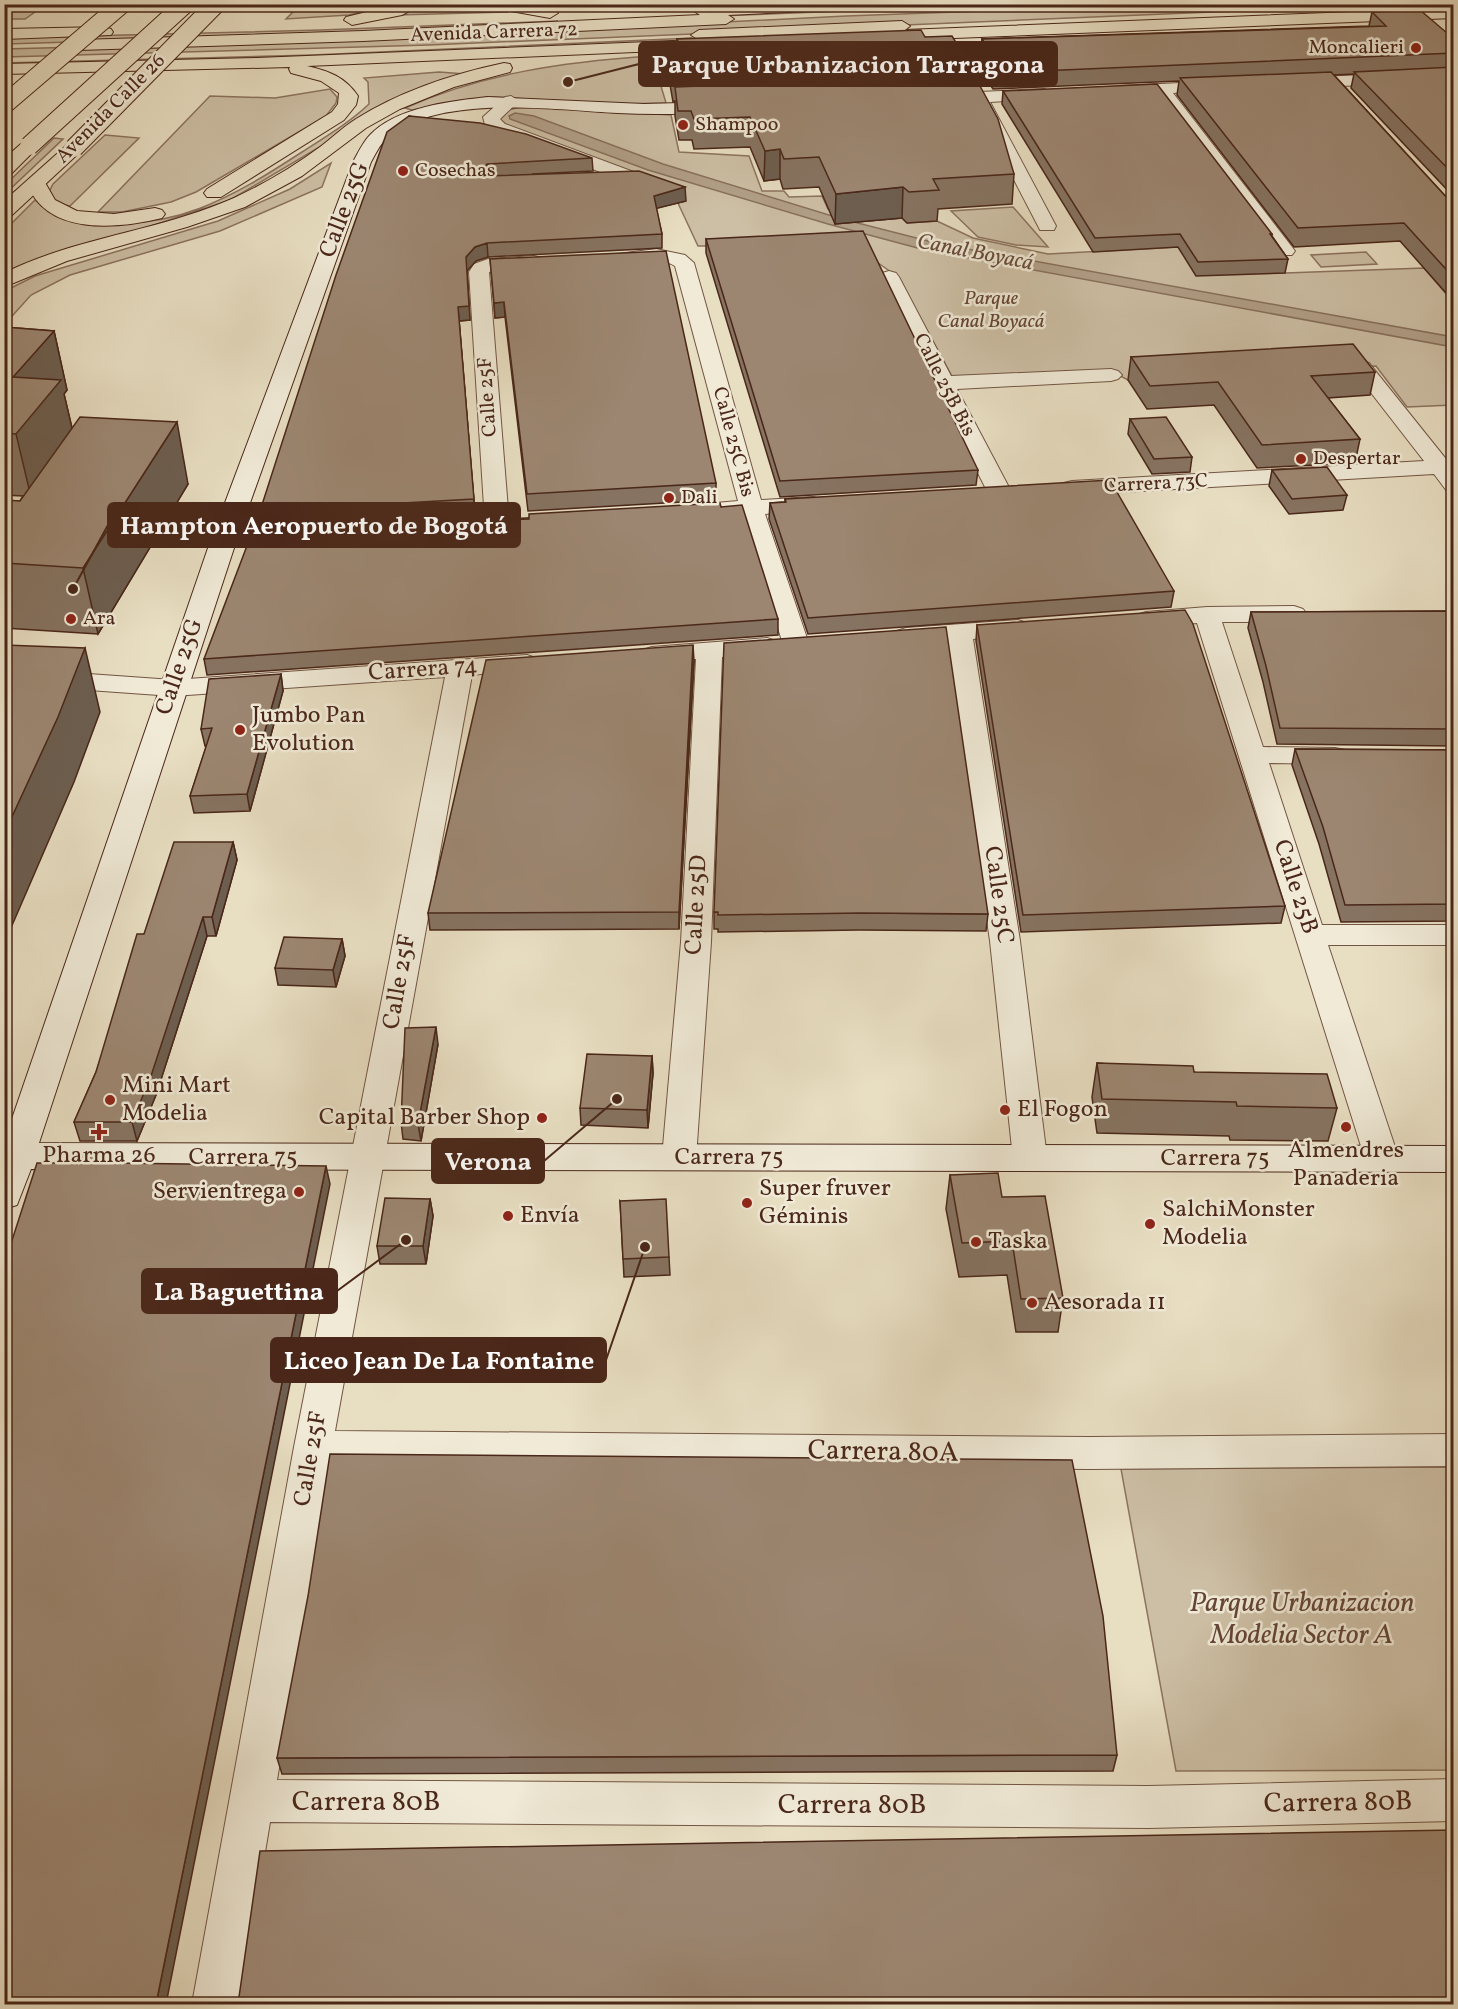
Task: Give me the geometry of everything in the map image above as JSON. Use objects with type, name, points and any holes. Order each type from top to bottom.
[{"type":"main road","points":[[4,105],[122,4]]},
{"type":"main road","name":"Avenida Calle 26","points":[[4,170],[185,4]]},
{"type":"main road","name":"Avenida Calle 26","points":[[4,212],[74,148],[216,4]]},
{"type":"main road","points":[[301,28],[396,12],[414,4]]},
{"type":"main road","points":[[500,4],[543,13],[597,16]]},
{"type":"main road","name":"Avenida Carrera 72","points":[[4,34],[301,28],[851,4]]},
{"type":"main road","name":"Avenida Carrera 72","points":[[4,59],[437,47],[1454,5]]},
{"type":"main road","name":"Avenida Carrera 72","points":[[4,47],[363,36],[904,11]]},
{"type":"main road","name":"Avenida Carrera 72","points":[[4,69],[257,63],[1401,15],[1430,21],[1449,21]]},
{"type":"main road","points":[[551,27],[597,16]]},
{"type":"main road","points":[[4,77],[74,19]]},
{"type":"main road","points":[[683,46],[736,33]]},
{"type":"main road","points":[[4,281],[47,262],[183,223],[240,202],[326,151],[359,125],[390,107],[438,87],[476,74],[611,49]]},
{"type":"main road","points":[[36,183],[42,198],[48,204],[60,211],[78,216],[127,218],[171,210],[216,192],[338,116],[347,105],[349,96],[344,87],[335,80],[304,70],[257,63]]},
{"type":"street","points":[[918,34],[942,40],[952,53]]},
{"type":"street","points":[[1276,84],[1454,76]]},
{"type":"street","points":[[968,80],[973,97],[1047,226]]},
{"type":"street","points":[[1333,81],[1348,98]]},
{"type":"street","points":[[1102,92],[1241,85]]},
{"type":"street","points":[[1161,89],[1285,251]]},
{"type":"street","points":[[973,97],[1058,93]]},
{"type":"street","points":[[417,116],[467,104],[511,101],[642,109],[737,107]]},
{"type":"street","points":[[499,128],[491,122],[491,117],[511,101]]},
{"type":"street","points":[[417,116],[466,120],[499,128],[633,178],[587,179]]},
{"type":"street","name":"Calle 25G","points":[[4,1196],[11,1157],[173,688],[362,162],[371,144],[389,129],[417,116]]},
{"type":"street","name":"Calle 25C Bis","points":[[603,259],[660,256],[680,259],[684,263],[751,507],[808,643],[709,651]]},
{"type":"street","name":"Calle 25F","points":[[497,522],[479,272],[481,268],[488,265],[557,261]]},
{"type":"street","name":"Calle 25B Bis","points":[[889,277],[943,383],[1023,491]]},
{"type":"street","points":[[1362,367],[1447,476]]},
{"type":"street","points":[[943,383],[1111,375]]},
{"type":"street","name":"Carrera 73C","points":[[976,494],[1447,476]]},
{"type":"street","points":[[682,511],[834,502]]},
{"type":"street","points":[[473,524],[520,521]]},
{"type":"street","points":[[225,538],[320,532]]},
{"type":"street","points":[[1124,621],[1207,615],[1314,614]]},
{"type":"street","name":"Calle 25B","points":[[1207,615],[1382,1159]]},
{"type":"street","points":[[878,638],[1042,627]]},
{"type":"street","name":"Calle 25C","points":[[959,633],[1005,941],[1030,1158]]},
{"type":"street","points":[[626,657],[709,651]]},
{"type":"street","name":"Calle 25D","points":[[679,1158],[696,942],[709,651]]},
{"type":"street","name":"Carrera 74","points":[[4,676],[173,688],[555,662]]},
{"type":"street","name":"Calle 25F","points":[[216,2004],[313,1447],[460,668]]},
{"type":"street","points":[[1252,755],[1361,756]]},
{"type":"street","points":[[1310,935],[1454,935]]},
{"type":"street","name":"Carrera 75","points":[[11,1157],[1454,1159]]},
{"type":"street","name":"Carrera 80A","points":[[313,1447],[1078,1453],[1454,1450]]},
{"type":"street","name":"Carrera 80B","points":[[251,1801],[1148,1807],[1454,1800]]},
{"type":"green space","points":[[301,4],[394,5],[349,15],[286,19]]},
{"type":"green space","points":[[431,4],[483,5],[508,12],[397,15]]},
{"type":"green space","points":[[18,5],[45,5],[25,19],[5,19],[5,14]]},
{"type":"green space","points":[[998,5],[691,17],[752,12]]},
{"type":"green space","points":[[1148,5],[1378,5],[429,45],[5,57],[4,49],[387,39],[846,16]]},
{"type":"green space","points":[[558,21],[541,25],[372,33],[5,44],[4,38],[321,30]]},
{"type":"green space","points":[[692,38],[657,44],[447,53],[5,66],[4,63],[312,55]]},
{"type":"green space","points":[[649,56],[656,69],[666,103],[620,104],[493,97],[412,110],[405,108],[464,86],[525,71]]},
{"type":"green space","points":[[439,72],[466,74],[392,104],[230,200],[5,274],[4,231],[35,200],[46,209],[58,214],[85,220],[116,223],[145,222],[173,217],[200,208],[251,184],[353,117],[369,104],[368,82],[364,78]]},
{"type":"green space","points":[[330,89],[337,97],[336,103],[326,116],[196,192],[171,202],[122,212],[98,212],[210,96],[275,98]]},
{"type":"green space","name":"Parque Canal Boyacá","points":[[524,106],[671,115],[679,152],[749,156],[762,191],[784,191],[789,197],[822,196],[828,209],[902,218],[907,223],[937,221],[973,238],[1048,254],[1178,247],[1285,273],[1424,268],[1453,302],[1453,405],[1407,407],[1376,366],[1128,380],[1111,371],[953,378],[898,277],[868,256],[836,246],[698,246],[677,201],[497,122],[501,112]]},
{"type":"green space","points":[[105,135],[139,138],[70,206],[57,204],[49,192],[53,184]]},
{"type":"green space","points":[[54,138],[63,139],[5,194],[5,185]]},
{"type":"green space","points":[[331,163],[322,187],[220,231],[70,275],[31,295],[5,324],[5,291],[35,276],[218,221],[290,189]]},
{"type":"green space","points":[[1013,207],[1048,247],[1016,245],[978,237],[951,211]]},
{"type":"green space","points":[[1366,252],[1377,264],[1321,267],[1311,255]]},
{"type":"green space","name":"Parque Urbanizacion Modelia Sector A","points":[[1448,1467],[1454,1485],[1453,1770],[1176,1771],[1121,1469]]},
{"type":"water","name":"Canal Boyacá","points":[[515,113],[534,116],[663,164],[842,219],[940,244],[1453,337],[1453,347],[925,250],[828,224],[648,170],[510,119],[509,116]]},
{"type":"building","points":[[1420,10],[1454,39],[1454,53],[994,73],[981,51],[990,51],[982,39],[1386,26],[1372,12]]},
{"type":"building","points":[[921,30],[925,37],[952,36],[965,57],[672,68],[669,46],[680,46],[677,39]]},
{"type":"building","points":[[1454,67],[1454,175],[1354,72]]},
{"type":"building","points":[[1331,72],[1449,200],[1454,200],[1454,278],[1404,223],[1298,228],[1180,78]]},
{"type":"building","points":[[974,75],[998,119],[1014,174],[933,179],[939,190],[909,192],[903,187],[836,194],[819,157],[784,159],[780,149],[765,151],[750,117],[694,119],[691,111],[678,111],[675,87]]},
{"type":"building","points":[[1157,84],[1272,234],[1270,234],[1288,259],[1198,262],[1180,234],[1095,238],[1003,91]]},
{"type":"building","points":[[409,116],[480,123],[526,134],[592,158],[487,164],[482,170],[487,176],[639,171],[685,187],[654,196],[662,234],[487,243],[475,247],[466,257],[469,306],[458,307],[474,499],[260,511],[336,275],[387,132]]},
{"type":"building","points":[[863,231],[978,470],[780,481],[706,239]]},
{"type":"building","points":[[666,251],[716,483],[527,494],[504,302],[494,303],[490,259]]},
{"type":"building","points":[[4,327],[54,331],[13,377],[61,380],[16,434],[4,433]]},
{"type":"building","points":[[1353,344],[1375,372],[1311,376],[1360,439],[1262,445],[1218,382],[1150,386],[1131,357]]},
{"type":"building","points":[[80,417],[177,422],[83,568],[4,563],[4,500],[20,501]]},
{"type":"building","points":[[1166,417],[1192,457],[1154,459],[1130,419]]},
{"type":"building","points":[[1327,467],[1347,495],[1292,499],[1272,470]]},
{"type":"building","points":[[1110,480],[1174,591],[808,618],[770,503],[786,502],[785,499]]},
{"type":"building","points":[[720,503],[721,507],[742,505],[778,619],[204,659],[253,530],[475,517],[475,521],[529,519],[529,514]]},
{"type":"building","points":[[1185,610],[1193,624],[1285,906],[1023,915],[977,625]]},
{"type":"building","points":[[1454,611],[1454,729],[1280,728],[1251,612]]},
{"type":"building","points":[[946,627],[988,914],[718,915],[718,912],[714,912],[724,643]]},
{"type":"building","points":[[4,645],[85,648],[58,717],[4,834]]},
{"type":"building","points":[[693,645],[679,912],[428,913],[486,660]]},
{"type":"building","points":[[281,674],[247,794],[190,796],[212,728],[201,729],[209,679]]},
{"type":"building","points":[[1295,749],[1454,750],[1454,904],[1345,905],[1323,827]]},
{"type":"building","points":[[174,842],[233,842],[212,917],[203,917],[151,1076],[132,1122],[74,1122],[96,1072],[137,934],[144,934]]},
{"type":"building","points":[[284,937],[342,939],[333,970],[275,968]]},
{"type":"building","points":[[436,1027],[418,1124],[401,1122],[405,1028]]},
{"type":"building","points":[[587,1054],[652,1056],[647,1110],[580,1108]]},
{"type":"building","points":[[1097,1063],[1193,1066],[1194,1072],[1327,1074],[1337,1108],[1237,1106],[1236,1102],[1102,1099]]},
{"type":"building","points":[[61,1154],[120,1154],[116,1163],[326,1166],[156,2004],[4,2004],[4,1265],[37,1163],[57,1163]]},
{"type":"building","points":[[998,1173],[1002,1197],[1045,1196],[1063,1298],[1021,1299],[1012,1241],[962,1243],[950,1175]]},
{"type":"building","points":[[385,1198],[430,1199],[423,1246],[377,1246]]},
{"type":"building","points":[[666,1199],[669,1257],[623,1259],[620,1201]]},
{"type":"building","points":[[330,1454],[1072,1460],[1103,1616],[1117,1755],[277,1758],[308,1596]]},
{"type":"building","points":[[1454,1830],[1454,2004],[238,2004],[260,1851]]},
{"type":"place","name":"Moncalieri","points":[[1416,48]]},
{"type":"place","name":"Parque Urbanizacion Tarragona","points":[[568,82]]},
{"type":"place","name":"Shampoo","points":[[683,125]]},
{"type":"place","name":"Cosechas","points":[[403,171]]},
{"type":"place","name":"Despertar","points":[[1301,459]]},
{"type":"place","name":"Dali","points":[[669,498]]},
{"type":"place","name":"Hampton Aeropuerto de Bogotá","points":[[73,589]]},
{"type":"place","name":"Ara","points":[[71,619]]},
{"type":"place","name":"Jumbo Pan Evolution","points":[[240,730]]},
{"type":"place","name":"Verona","points":[[617,1099]]},
{"type":"place","name":"Mini Mart Modelia","points":[[110,1100]]},
{"type":"place","name":"El Fogon","points":[[1005,1110]]},
{"type":"place","name":"Capital Barber Shop","points":[[542,1118]]},
{"type":"place","name":"Almendres Panaderia","points":[[1346,1127]]},
{"type":"place","name":"Pharma 26","points":[[99,1132]]},
{"type":"place","name":"Servientrega","points":[[299,1192]]},
{"type":"place","name":"Super fruver Géminis","points":[[747,1203]]},
{"type":"place","name":"Envía","points":[[508,1216]]},
{"type":"place","name":"SalchiMonster Modelia","points":[[1150,1224]]},
{"type":"place","name":"La Baguettina","points":[[406,1240]]},
{"type":"place","name":"Taska","points":[[976,1242]]},
{"type":"place","name":"Liceo Jean De La Fontaine","points":[[645,1247]]},
{"type":"place","name":"Aesorada 11","points":[[1032,1303]]}]
